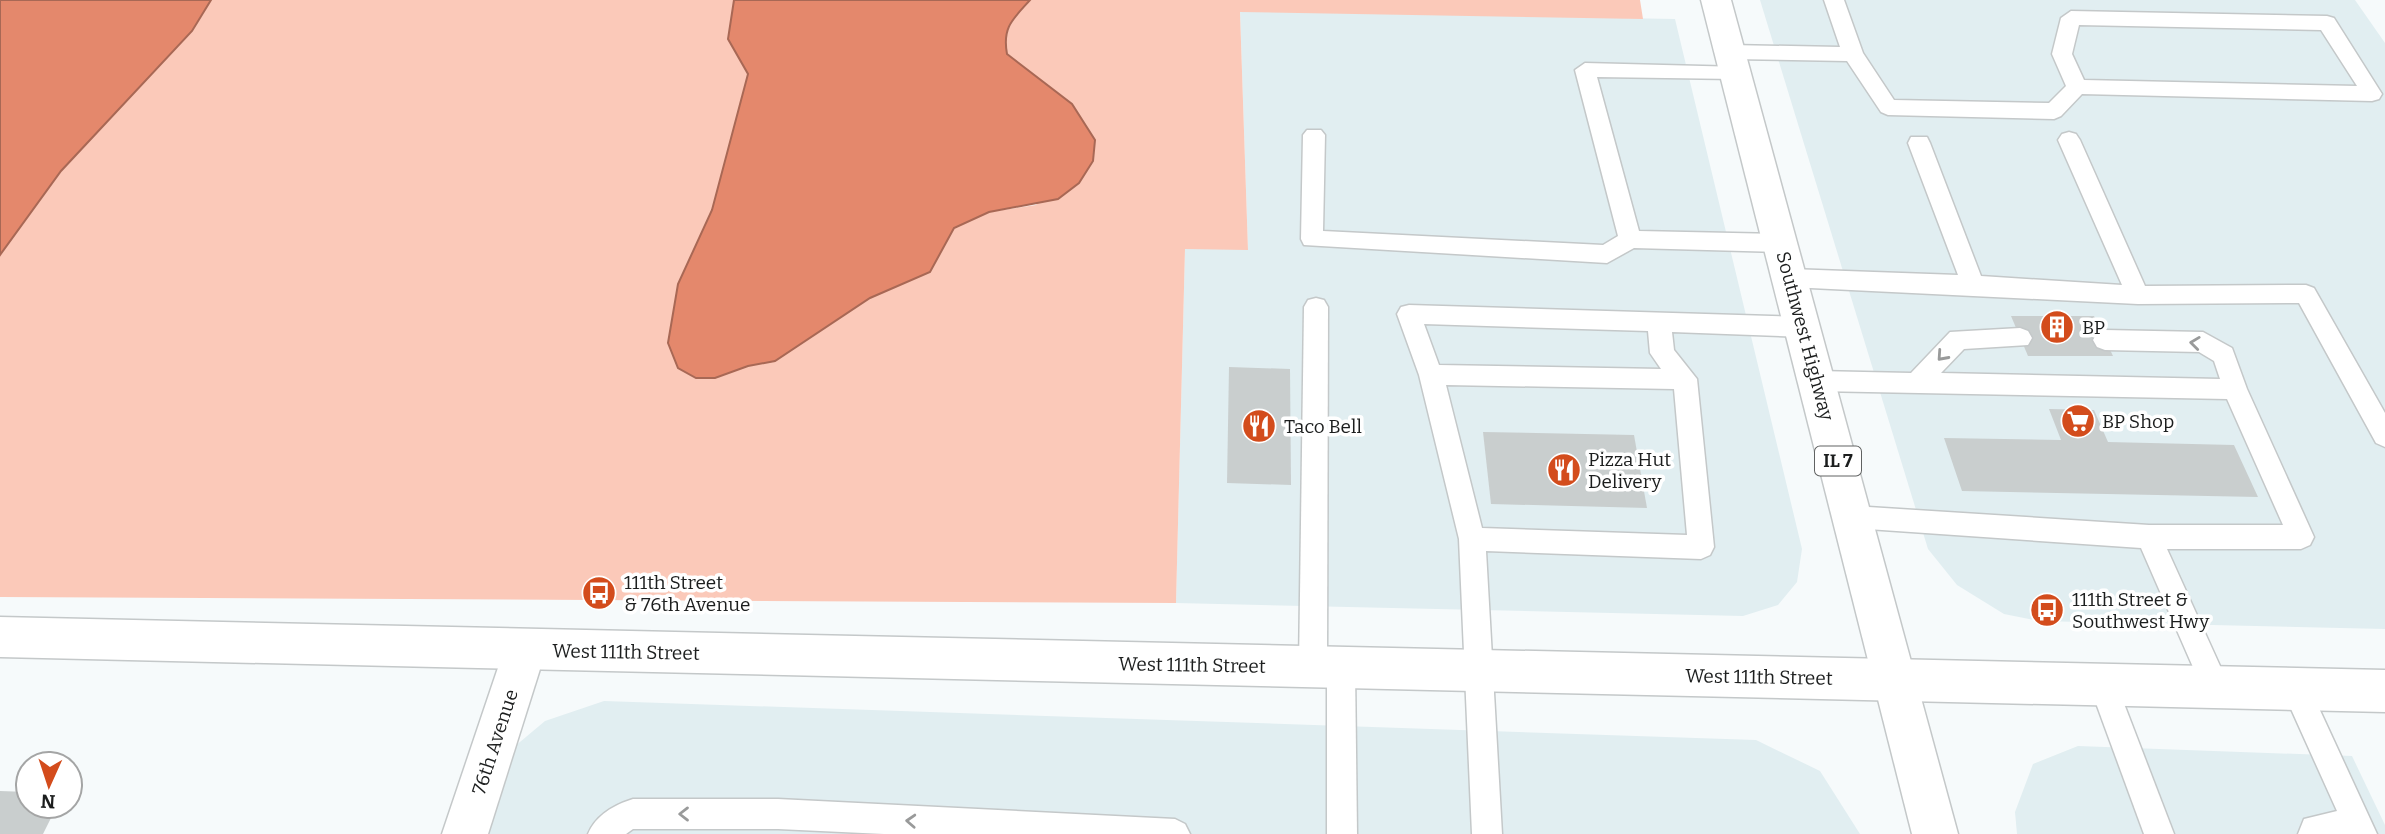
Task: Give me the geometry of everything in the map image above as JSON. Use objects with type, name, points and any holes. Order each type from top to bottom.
[{"type":"main road","name":"Southwest Highway","points":[[1716,0],[1935,834]]},
{"type":"main road","name":"West 111th Street","points":[[0,637],[2385,691]]},
{"type":"main road","name":"76th Avenue","points":[[465,834],[525,650]]},
{"type":"lane","points":[[1833,0],[1853,54],[1888,107],[2054,111],[2077,87],[2372,94],[2327,23],[2071,18],[2062,54],[2077,87]]},
{"type":"lane","points":[[1630,239],[1585,70],[1853,54]]},
{"type":"lane","points":[[1314,135],[1312,239],[1607,254],[1630,239],[1973,285],[2138,295],[2306,294],[2385,436]]},
{"type":"lane","points":[[2069,140],[2138,295]]},
{"type":"lane","points":[[1919,143],[1973,285]]},
{"type":"lane","points":[[1316,307],[1327,668],[1342,834]]},
{"type":"lane","points":[[1487,834],[1472,539],[1431,374],[1409,314],[1802,327]]},
{"type":"lane","points":[[1472,539],[1701,547],[1685,379],[1662,353],[1659,322]]},
{"type":"lane","points":[[1917,383],[1958,339],[2020,338]]},
{"type":"lane","points":[[1853,517],[2149,537],[2301,537],[2235,389],[2224,355],[2203,342],[2105,340]]},
{"type":"lane","points":[[1431,374],[1685,379]]},
{"type":"lane","points":[[1817,381],[2235,389]]},
{"type":"lane","points":[[2149,537],[2216,688]]},
{"type":"lane","points":[[2103,684],[2159,834]]},
{"type":"lane","points":[[2296,689],[2360,829],[2314,829],[2313,834]]},
{"type":"lane","points":[[603,834],[623,817],[633,814],[778,814],[1175,834]]},
{"type":"shaded area","points":[[0,0],[211,0],[192,31],[61,171],[0,255]]},
{"type":"shaded area","points":[[211,0],[734,0],[728,39],[748,73],[712,210],[678,284],[678,368],[697,378],[715,378],[748,366],[775,361],[870,298],[929,272],[954,228],[989,212],[1036,205],[1095,140],[1072,104],[1007,54],[1007,30],[1030,0],[1640,0],[1643,19],[1240,12],[1248,250],[1185,249],[1176,603],[0,597],[0,255],[61,171],[192,31]]},
{"type":"shaded area","points":[[734,0],[1030,0],[1010,24],[1006,37],[1007,54],[1072,104],[1095,140],[1093,161],[1079,183],[1058,199],[989,212],[954,228],[930,272],[870,298],[775,361],[748,366],[715,378],[696,378],[678,368],[668,343],[678,284],[712,210],[748,74],[728,39]]},
{"type":"shaded area","points":[[1760,0],[2355,0],[2385,43],[2385,629],[2039,621],[2004,614],[1957,585],[1928,549]]},
{"type":"shaded area","points":[[1240,11],[1675,19],[1802,549],[1797,582],[1778,605],[1743,616],[1176,603],[1185,249],[1248,249]]},
{"type":"shaded area","points":[[604,701],[1756,740],[1820,771],[1860,834],[485,834],[514,747],[545,721]]},
{"type":"shaded area","points":[[2078,746],[2352,756],[2385,825],[2385,834],[2017,834],[2015,812],[2033,764]]},
{"type":"building","name":"BP","points":[[2011,316],[2094,316],[2113,356],[2028,356]]},
{"type":"building","name":"Taco Bell","points":[[1229,367],[1290,369],[1291,485],[1227,483]]},
{"type":"building","points":[[2049,409],[2094,410],[2108,442],[2234,445],[2258,497],[1962,491],[1944,438],[2061,440]]},
{"type":"building","name":"Pizza Hut Delivery","points":[[1483,432],[1634,435],[1647,508],[1491,504]]},
{"type":"building","points":[[0,791],[14,792],[14,820],[50,820],[43,834],[0,834]]},
{"type":"place","name":"BP","points":[[2057,327]]},
{"type":"place","name":"BP Shop","points":[[2078,421]]},
{"type":"place","name":"Taco Bell","points":[[1259,426]]},
{"type":"place","name":"Pizza Hut Delivery","points":[[1564,470]]},
{"type":"place","name":"111th Street & 76th Avenue","points":[[599,593]]},
{"type":"place","name":"111th Street & Southwest Hwy","points":[[2047,610]]}]
